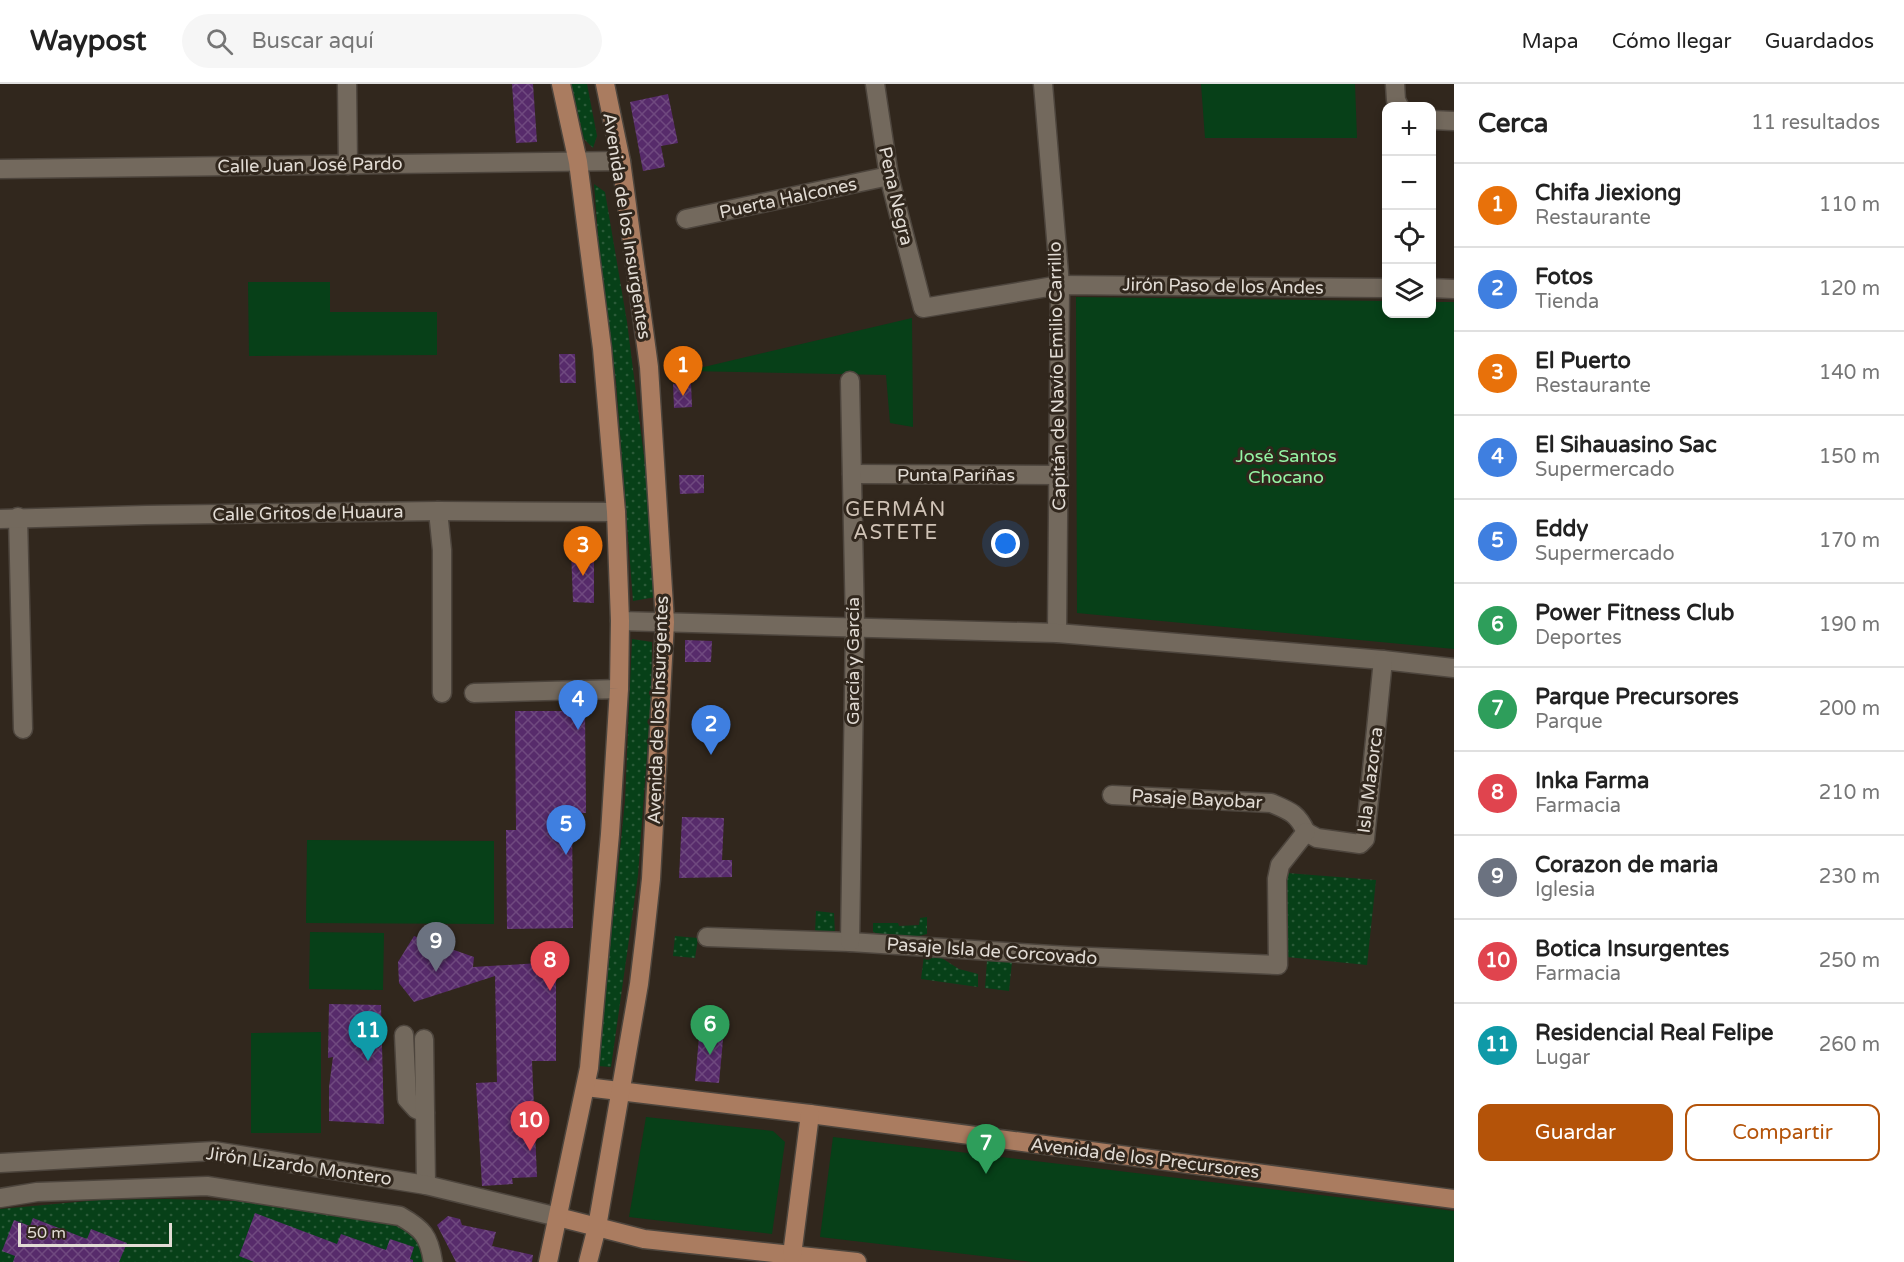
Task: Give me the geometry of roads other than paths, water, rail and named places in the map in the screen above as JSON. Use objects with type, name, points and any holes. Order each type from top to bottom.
[{"type":"main road","points":[[548,1262],[590,1068],[619,689],[620,621],[616,512],[602,348],[578,162],[561,84]]},
{"type":"main road","name":"Avenida de los Insurgentes","points":[[588,1262],[597,1227],[639,984],[651,879],[665,622],[648,367],[621,161],[605,84]]},
{"type":"main road","name":"Avenida de los Precursores","points":[[586,1087],[810,1114],[1454,1199]]},
{"type":"main road","points":[[792,1255],[810,1114]]},
{"type":"main road","points":[[558,1217],[644,1239],[856,1262]]},
{"type":"street","points":[[347,84],[348,165]]},
{"type":"street","name":"Pena Negra","points":[[875,84],[889,176],[923,308]]},
{"type":"street","name":"Capitán de Navío Emilio Carrillo","points":[[1043,84],[1060,285],[1057,633]]},
{"type":"street","points":[[1395,84],[1397,102]]},
{"type":"street","points":[[1436,120],[1454,121]]},
{"type":"street","name":"Calle Juan José Pardo","points":[[0,169],[621,161]]},
{"type":"street","name":"Puerta Halcones","points":[[686,219],[889,176]]},
{"type":"street","name":"Jirón Paso de los Andes","points":[[923,308],[1060,285],[1382,288]]},
{"type":"street","points":[[1436,288],[1454,289]]},
{"type":"street","name":"García y García","points":[[850,381],[855,627],[850,942]]},
{"type":"street","name":"Punta Pariñas","points":[[852,474],[1059,475]]},
{"type":"street","points":[[438,511],[442,550],[442,693]]},
{"type":"street","name":"Calle Gritos de Huaura","points":[[9,518],[438,511],[616,512]]},
{"type":"street","points":[[9,518],[22,729]]},
{"type":"street","points":[[620,621],[1057,633],[1454,668]]},
{"type":"street","name":"Isla Mazorca","points":[[1306,832],[1317,838],[1360,844],[1365,839],[1383,660]]},
{"type":"street","points":[[474,693],[619,689]]},
{"type":"street","name":"Pasaje Bayobar","points":[[1112,795],[1271,803],[1292,812],[1300,819],[1306,832]]},
{"type":"street","name":"Pasaje Isla de Corcovado","points":[[707,937],[850,942],[1068,956],[1278,965],[1277,879],[1280,865],[1306,832]]},
{"type":"street","points":[[404,1035],[407,1099],[416,1109],[425,1113]]},
{"type":"street","points":[[424,1039],[426,1185]]},
{"type":"street","name":"Jirón Lizardo Montero","points":[[0,1163],[214,1151],[426,1185],[558,1217]]},
{"type":"street","points":[[0,1198],[37,1192],[207,1186],[400,1216],[419,1227],[430,1243],[433,1262]]},
{"type":"place","name":"Chifa Jiexiong","points":[[683,396]]},
{"type":"place","name":"El Puerto","points":[[583,576]]},
{"type":"place","name":"El Sihauasino Sac","points":[[578,730]]},
{"type":"place","name":"Fotos","points":[[711,755]]},
{"type":"place","name":"Eddy","points":[[566,855]]},
{"type":"place","name":"Corazon de maria","points":[[436,972]]},
{"type":"place","name":"Inka Farma","points":[[550,991]]},
{"type":"place","name":"Power Fitness Club","points":[[710,1055]]},
{"type":"place","name":"Residencial Real Felipe","points":[[368,1061]]},
{"type":"place","name":"Botica Insurgentes","points":[[530,1151]]},
{"type":"place","name":"Parque Precursores","points":[[986,1174]]},
{"type":"district","name":"GERMÁN ASTETE","points":[[896,520]]},
{"type":"park label","name":"José Santos Chocano","points":[[1286,466]]}]
